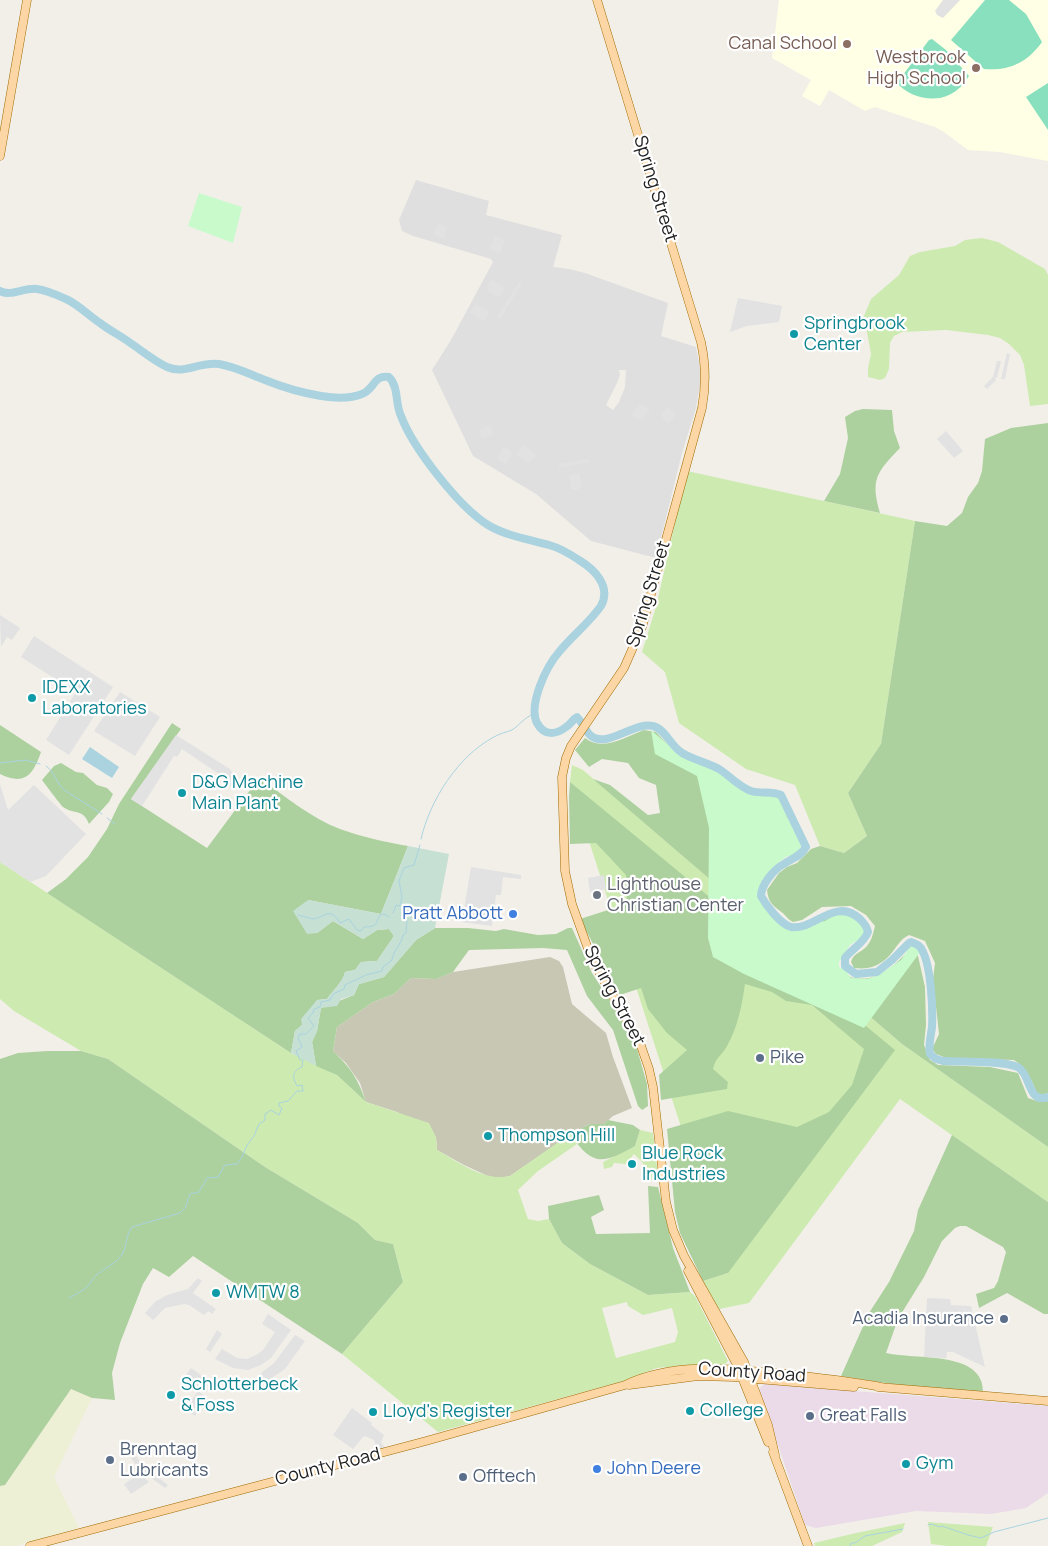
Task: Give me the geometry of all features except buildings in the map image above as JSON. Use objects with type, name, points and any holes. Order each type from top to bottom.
[{"type":"main road","points":[[0,156],[27,0]]},
{"type":"main road","name":"Spring Street","points":[[597,0],[701,342],[706,382],[701,413],[642,627],[624,668],[584,725],[566,758],[562,777],[567,884],[592,960],[636,1034],[649,1069],[653,1087],[666,1202],[673,1230],[688,1271],[701,1298],[745,1375],[761,1428],[775,1455],[808,1546]]},
{"type":"main road","name":"County Road","points":[[30,1546],[481,1426],[625,1385],[698,1376],[745,1375],[822,1378],[881,1387],[1048,1401]]},
{"type":"shaded area","name":"Westbrook High School","points":[[779,0],[1048,0],[1048,161],[1000,152],[968,150],[935,127],[875,107],[865,111],[829,90],[820,106],[802,96],[811,80],[772,58]]},
{"type":"shaded area","points":[[943,0],[960,0],[943,18],[937,15],[935,11]]},
{"type":"shaded area","points":[[416,180],[489,201],[486,215],[562,235],[553,267],[585,273],[668,303],[661,336],[696,347],[700,369],[700,384],[696,408],[682,453],[656,558],[591,541],[536,494],[473,456],[432,370],[451,340],[493,262],[491,259],[413,236],[402,231],[399,220]],"holes":[[[619,370],[626,370],[625,387],[619,402],[613,410],[606,405],[620,375]]]},
{"type":"shaded area","points":[[437,224],[448,227],[444,238],[434,234]]},
{"type":"shaded area","points":[[494,236],[505,240],[501,252],[497,253],[490,249]]},
{"type":"shaded area","points":[[492,280],[505,288],[498,298],[486,290],[488,288],[486,286]]},
{"type":"shaded area","points":[[519,282],[522,284],[500,319],[497,317]]},
{"type":"shaded area","points":[[738,298],[782,306],[779,322],[747,326],[730,332]]},
{"type":"shaded area","points":[[476,304],[490,312],[484,322],[470,313]]},
{"type":"shaded area","points":[[1007,353],[1010,354],[1005,379],[1001,379]]},
{"type":"shaded area","points":[[997,361],[1001,361],[997,378],[994,377],[996,380],[987,389],[984,386],[993,377]]},
{"type":"shaded area","points":[[641,403],[650,410],[642,420],[638,420],[631,415]]},
{"type":"shaded area","points":[[668,407],[676,415],[668,424],[661,415]]},
{"type":"shaded area","points":[[490,425],[494,434],[483,439],[481,438],[479,430]]},
{"type":"shaded area","points":[[946,431],[963,451],[954,458],[937,439]]},
{"type":"shaded area","points":[[523,445],[536,454],[529,463],[516,454]]},
{"type":"shaded area","points":[[503,448],[507,448],[513,453],[506,464],[497,458]]},
{"type":"shaded area","points":[[589,459],[590,462],[559,468],[559,464]]},
{"type":"shaded area","points":[[579,473],[582,488],[579,488],[579,490],[571,489],[569,475]]},
{"type":"shaded area","points":[[0,615],[20,628],[12,640],[7,637],[1,647]]},
{"type":"shaded area","points":[[34,636],[113,687],[69,755],[46,740],[76,692],[21,657]]},
{"type":"shaded area","points":[[120,692],[160,717],[135,756],[94,731]]},
{"type":"shaded area","points":[[176,735],[230,769],[239,783],[228,787],[222,776],[182,749],[177,757],[174,756],[142,806],[131,799]]},
{"type":"shaded area","points":[[0,784],[8,810],[34,785],[86,834],[46,876],[30,882],[0,862]]},
{"type":"shaded area","points":[[408,846],[449,854],[435,928],[416,940],[384,977],[359,984],[354,995],[341,999],[337,1006],[321,1008],[317,1031],[312,1042],[316,1066],[291,1053],[295,1031],[302,1025],[301,1019],[317,1000],[327,999],[340,983],[345,972],[355,970],[361,962],[377,961],[394,936],[389,929],[377,930],[363,939],[333,921],[317,933],[307,934],[293,911],[308,900],[381,914]]},
{"type":"shaded area","points":[[471,867],[521,875],[521,879],[503,877],[501,895],[496,895],[492,926],[462,922]]},
{"type":"shaded area","points":[[604,875],[606,889],[590,892],[588,878]]},
{"type":"shaded area","points":[[550,957],[559,961],[563,967],[572,1004],[606,1033],[632,1108],[613,1116],[604,1124],[590,1124],[571,1134],[510,1176],[490,1177],[464,1165],[437,1150],[436,1137],[397,1112],[366,1102],[360,1083],[346,1063],[333,1051],[337,1027],[373,1002],[394,994],[411,978],[436,979],[453,972]]},
{"type":"shaded area","points":[[198,1278],[202,1281],[193,1293],[216,1309],[212,1314],[208,1311],[204,1315],[189,1305],[184,1304],[165,1308],[153,1320],[145,1313],[155,1302],[167,1295],[188,1289]]},
{"type":"shaded area","points":[[927,1298],[950,1299],[951,1305],[971,1306],[985,1367],[953,1352],[947,1352],[946,1358],[924,1357]]},
{"type":"shaded area","points":[[268,1314],[291,1330],[271,1358],[261,1365],[248,1370],[233,1368],[215,1359],[222,1349],[237,1358],[247,1359],[263,1350],[275,1332],[262,1324]]},
{"type":"shaded area","points":[[217,1330],[222,1334],[210,1352],[206,1349]]},
{"type":"shaded area","points":[[295,1335],[305,1341],[285,1369],[264,1383],[261,1373],[274,1363]]},
{"type":"shaded area","points":[[191,1368],[206,1379],[199,1389],[184,1378]]},
{"type":"shaded area","points":[[764,1384],[1048,1406],[1048,1493],[1026,1508],[991,1514],[916,1511],[816,1528],[805,1525],[759,1389]]},
{"type":"shaded area","points":[[71,1389],[92,1398],[54,1477],[79,1528],[15,1546],[0,1546],[0,1486],[5,1485]]},
{"type":"shaded area","points":[[198,1391],[208,1399],[195,1416],[185,1409]]},
{"type":"shaded area","points":[[352,1408],[384,1435],[381,1442],[385,1448],[375,1451],[374,1440],[365,1436],[353,1449],[333,1435]]},
{"type":"shaded area","points":[[136,1456],[142,1465],[168,1485],[165,1488],[136,1465],[131,1458]]},
{"type":"shaded area","points":[[140,1474],[149,1482],[131,1494],[124,1484]]},
{"type":"green space","points":[[985,0],[1009,0],[1026,14],[1042,42],[1024,60],[1002,69],[984,69],[951,40]]},
{"type":"green space","points":[[932,39],[946,50],[969,76],[963,84],[949,95],[936,98],[915,95],[897,83],[929,40]]},
{"type":"green space","points":[[1048,83],[1048,130],[1026,97]]},
{"type":"green space","points":[[199,193],[242,207],[233,243],[188,226]]},
{"type":"green space","points":[[982,238],[998,242],[1045,269],[1048,275],[1048,404],[1030,406],[1024,365],[1020,355],[1000,338],[988,335],[946,330],[902,332],[894,336],[890,343],[889,369],[885,378],[880,380],[868,377],[871,354],[864,316],[871,299],[899,275],[910,256],[920,252],[955,246],[965,240]]},
{"type":"green space","points":[[863,409],[892,410],[894,431],[900,448],[881,470],[878,477],[876,492],[880,513],[824,501],[840,474],[848,438],[845,417]]},
{"type":"green space","points":[[1048,423],[1048,1093],[1041,1095],[1037,1093],[1025,1070],[1014,1060],[946,1058],[936,1054],[932,1049],[939,1034],[933,979],[935,963],[925,941],[909,935],[900,941],[890,955],[882,962],[869,968],[854,968],[851,962],[852,959],[869,944],[875,926],[866,915],[851,906],[822,907],[802,920],[793,922],[773,905],[769,900],[767,890],[779,873],[797,863],[811,849],[820,846],[844,853],[867,836],[848,793],[881,744],[915,521],[947,526],[962,513],[968,497],[978,483],[982,471],[985,439],[1011,428]]},
{"type":"green space","points":[[687,471],[915,521],[881,744],[848,793],[867,836],[844,853],[820,846],[795,785],[746,769],[679,723],[665,672],[642,652],[656,607]]},
{"type":"green space","points":[[172,723],[181,729],[131,799],[207,848],[259,778],[298,806],[329,824],[365,837],[408,846],[381,914],[308,900],[317,933],[333,921],[363,939],[377,930],[389,929],[394,936],[377,961],[361,962],[355,970],[345,972],[340,983],[327,999],[317,1000],[302,1025],[295,1031],[291,1053],[47,893],[66,879],[88,857],[107,829],[119,804]]},
{"type":"green space","points":[[0,725],[41,752],[35,767],[27,776],[16,779],[0,774]]},
{"type":"green space","points":[[644,730],[656,732],[679,757],[748,794],[778,797],[797,840],[792,850],[764,873],[755,892],[773,920],[787,932],[804,929],[836,915],[838,968],[853,978],[864,979],[879,975],[910,949],[915,949],[925,987],[926,1025],[924,1045],[930,1060],[938,1065],[990,1067],[1018,1073],[1028,1098],[1040,1102],[1048,1100],[1048,1147],[902,1044],[593,779],[610,785],[648,815],[660,813],[656,785],[639,778],[628,763],[602,759],[589,767],[575,750],[585,738],[599,744],[607,743]]},
{"type":"green space","points":[[651,730],[681,756],[700,759],[709,768],[728,778],[746,792],[752,794],[771,794],[782,801],[786,816],[802,840],[802,844],[797,855],[787,856],[778,863],[763,879],[758,890],[762,901],[776,921],[789,930],[797,931],[811,923],[825,921],[835,915],[847,914],[861,923],[864,936],[850,945],[839,962],[839,967],[846,971],[851,978],[867,979],[879,975],[901,960],[911,945],[914,944],[919,947],[921,951],[864,1028],[744,974],[713,957],[708,938],[709,828],[697,776],[655,754]]},
{"type":"green space","points":[[61,763],[76,772],[83,773],[97,785],[107,788],[113,794],[109,802],[89,824],[87,819],[81,814],[63,807],[42,780],[54,766]]},
{"type":"green space","points":[[572,765],[583,770],[902,1044],[1048,1147],[1048,1202],[900,1099],[749,1303],[719,1309],[703,1281],[728,1273],[570,782]]},
{"type":"green space","points":[[570,782],[895,1050],[728,1273],[703,1281],[680,1233],[675,1212],[667,1129],[728,1111],[797,1127],[829,1112],[852,1085],[864,1049],[812,1005],[786,1001],[772,992],[745,984],[737,1024],[731,1039],[716,1061],[713,1069],[728,1082],[727,1089],[661,1100],[659,1075],[687,1050],[667,1033],[648,1009],[641,988],[620,995],[580,919],[627,904],[626,875],[596,843],[570,844]]},
{"type":"green space","points":[[0,862],[291,1053],[337,1075],[366,1102],[429,1123],[436,1137],[437,1150],[472,1170],[491,1176],[510,1176],[570,1134],[577,1144],[538,1171],[518,1190],[528,1219],[538,1221],[549,1219],[562,1243],[590,1264],[648,1295],[690,1292],[695,1296],[728,1361],[723,1366],[690,1365],[657,1368],[623,1381],[438,1432],[342,1354],[403,1282],[393,1244],[375,1240],[358,1223],[265,1167],[108,1059],[81,1051],[14,1011],[0,999]],"holes":[[[627,1302],[628,1306],[643,1315],[672,1308],[678,1332],[675,1342],[616,1358],[602,1308]]]},
{"type":"green space","points":[[435,928],[468,928],[496,931],[504,929],[538,935],[556,934],[572,928],[592,973],[620,1016],[637,1049],[647,1084],[648,1106],[642,1110],[638,1106],[613,1030],[587,996],[567,950],[543,948],[469,950],[453,972],[436,979],[411,978],[394,994],[373,1002],[337,1027],[333,1051],[353,1074],[366,1102],[337,1075],[316,1066],[312,1042],[317,1031],[321,1008],[354,995],[359,984],[384,977],[416,940]]},
{"type":"green space","points":[[81,1051],[108,1059],[265,1167],[358,1223],[375,1240],[393,1244],[403,1282],[342,1354],[193,1256],[169,1277],[153,1268],[143,1284],[120,1343],[112,1373],[115,1400],[92,1398],[71,1389],[5,1485],[0,1486],[0,1059],[18,1053]]},
{"type":"green space","points":[[608,1120],[633,1125],[640,1130],[635,1146],[615,1156],[599,1159],[585,1152],[570,1134],[590,1124],[604,1124]]},
{"type":"green space","points":[[640,1130],[653,1133],[657,1178],[650,1180],[648,1174],[643,1174],[643,1163],[634,1154],[626,1164],[614,1163],[612,1167],[604,1169],[603,1162],[635,1146]]},
{"type":"green space","points":[[952,1135],[1048,1202],[1048,1314],[1044,1314],[1007,1293],[979,1308],[976,1294],[994,1288],[998,1281],[1006,1252],[1003,1247],[966,1226],[960,1226],[955,1228],[942,1241],[924,1277],[898,1319],[886,1353],[930,1357],[961,1363],[973,1370],[981,1379],[983,1393],[892,1384],[841,1376],[869,1313],[889,1282],[914,1231],[918,1210]]},
{"type":"green space","points":[[648,1186],[658,1187],[673,1248],[690,1292],[648,1295],[590,1264],[562,1243],[549,1219],[548,1206],[599,1195],[604,1210],[591,1217],[596,1234],[650,1233]]},
{"type":"green space","points":[[928,1522],[993,1527],[986,1546],[948,1546],[931,1544]]},
{"type":"green space","points":[[905,1523],[902,1532],[872,1546],[815,1546],[814,1543],[856,1533]]},
{"type":"water","points":[[90,747],[119,767],[112,778],[82,759]]},
{"type":"waterway","points":[[0,291],[9,293],[37,289],[66,299],[152,358],[174,369],[186,369],[205,364],[219,364],[293,390],[336,398],[362,394],[380,378],[389,377],[396,391],[398,406],[407,429],[426,460],[464,505],[495,529],[510,535],[553,546],[568,553],[593,570],[603,585],[603,603],[559,652],[544,676],[535,706],[535,715],[540,727],[550,733],[558,732],[577,717],[590,735],[597,739],[604,739],[637,727],[653,726],[658,728],[679,751],[719,769],[746,789],[781,795],[806,847],[799,855],[780,866],[763,887],[761,896],[774,914],[791,927],[800,927],[833,912],[851,913],[860,919],[868,932],[864,939],[845,958],[845,966],[856,974],[877,972],[909,943],[911,942],[918,946],[926,959],[931,989],[932,1027],[929,1044],[930,1054],[936,1059],[943,1061],[1014,1065],[1023,1072],[1030,1088],[1037,1097],[1048,1097]]},
{"type":"waterway","points":[[421,839],[431,809],[447,780],[457,767],[481,745],[496,736],[512,730],[527,717],[534,714]]},
{"type":"waterway","points":[[0,763],[26,760],[40,764]]},
{"type":"waterway","points":[[46,766],[64,790],[102,814]]},
{"type":"waterway","points":[[107,818],[115,824]]},
{"type":"waterway","points":[[393,913],[396,905],[400,906],[402,897],[399,881],[404,868],[414,865],[420,845]]},
{"type":"waterway","points":[[298,915],[313,919],[330,914],[337,918],[340,923],[349,919],[357,930],[361,931],[364,927],[375,925],[380,915],[384,914],[389,917]]},
{"type":"waterway","points":[[69,1298],[87,1287],[97,1274],[120,1257],[132,1227],[180,1213],[185,1208],[190,1194],[199,1192],[207,1178],[218,1177],[225,1165],[237,1164],[259,1124],[265,1120],[265,1114],[271,1110],[279,1115],[282,1108],[279,1106],[279,1103],[288,1101],[297,1091],[303,1091],[302,1085],[297,1086],[294,1075],[296,1070],[302,1067],[303,1060],[300,1060],[296,1051],[302,1047],[298,1038],[300,1034],[306,1034],[314,1026],[308,1018],[314,1009],[320,1007],[321,1002],[330,1000],[333,994],[344,989],[345,985],[366,975],[382,971],[383,967],[392,960],[403,935],[406,933],[407,920],[402,919]]},
{"type":"waterway","points":[[928,1525],[942,1526],[981,1538],[994,1532],[1048,1518]]},
{"type":"waterway","points":[[850,1546],[851,1543],[855,1543],[865,1536],[903,1529]]},
{"type":"place","name":"Canal School","points":[[847,44]]},
{"type":"place","name":"Westbrook High School","points":[[976,68]]},
{"type":"place","name":"Springbrook Center","points":[[794,334]]},
{"type":"place","name":"IDEXX Laboratories","points":[[32,698]]},
{"type":"place","name":"D&G Machine Main Plant","points":[[182,793]]},
{"type":"place","name":"Lighthouse Christian Center","points":[[597,895]]},
{"type":"place","name":"Pratt Abbott","points":[[513,914]]},
{"type":"place","name":"Pike","points":[[760,1058]]},
{"type":"place","name":"Thompson Hill","points":[[488,1136]]},
{"type":"place","name":"Blue Rock Industries","points":[[632,1164]]},
{"type":"place","name":"WMTW 8","points":[[216,1293]]},
{"type":"place","name":"Acadia Insurance","points":[[1004,1319]]},
{"type":"place","name":"Schlotterbeck & Foss","points":[[171,1395]]},
{"type":"place","name":"College","points":[[690,1411]]},
{"type":"place","name":"Lloyd's Register","points":[[373,1412]]},
{"type":"place","name":"Great Falls","points":[[810,1416]]},
{"type":"place","name":"Brenntag Lubricants","points":[[110,1460]]},
{"type":"place","name":"Gym","points":[[906,1464]]},
{"type":"place","name":"John Deere","points":[[597,1469]]},
{"type":"place","name":"Offtech","points":[[463,1477]]}]
